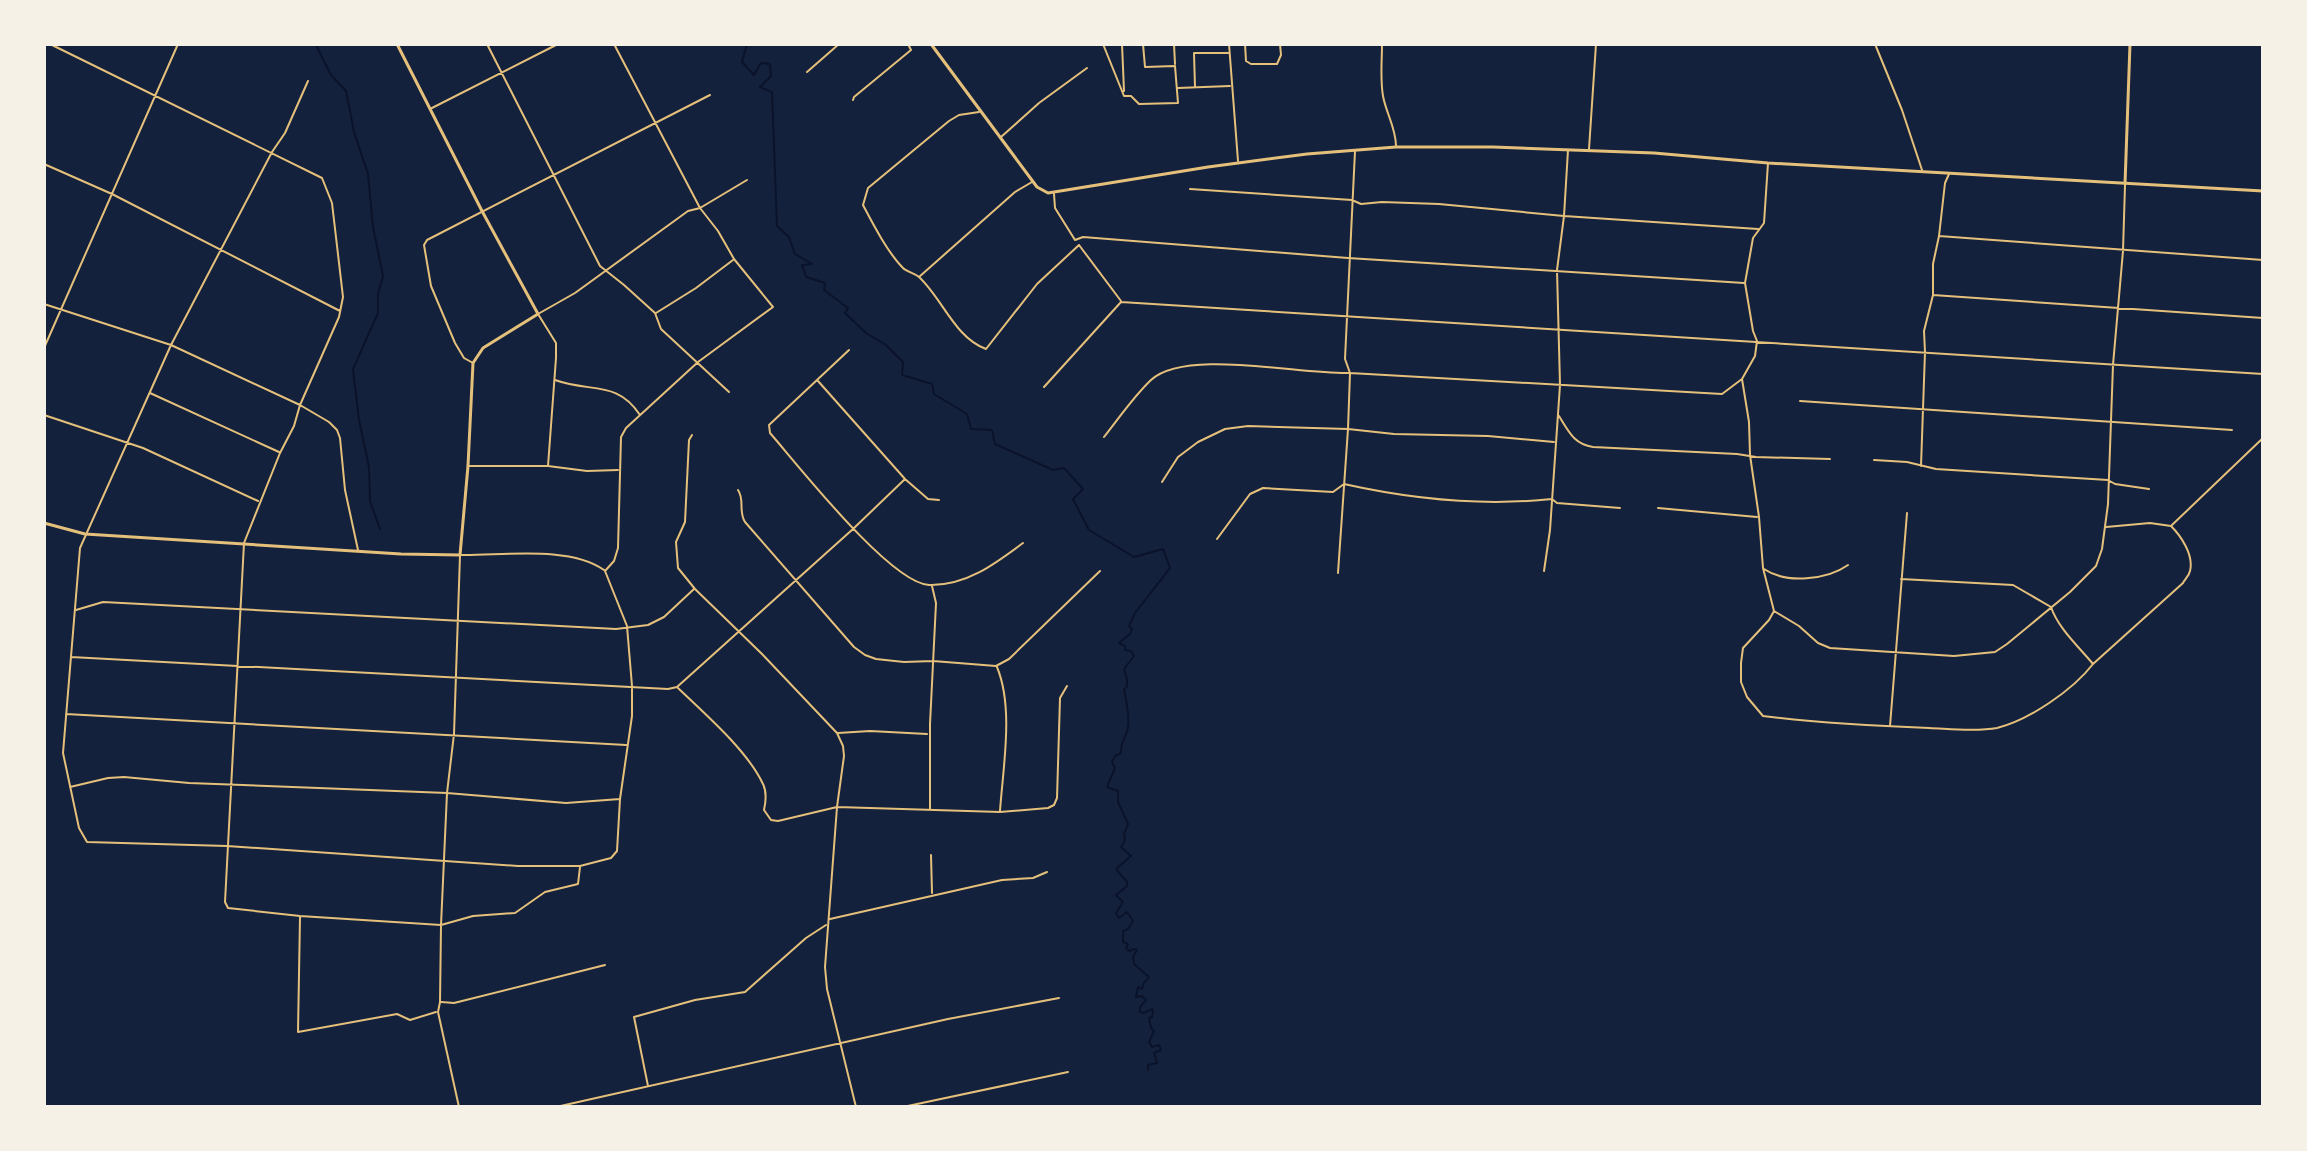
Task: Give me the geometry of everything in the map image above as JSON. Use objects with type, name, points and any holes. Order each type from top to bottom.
[{"type":"main road","points":[[44,523],[85,534],[460,555],[473,363],[483,348],[538,314],[397,44]]},
{"type":"main road","points":[[931,44],[1042,192],[1054,194],[1238,162],[1396,147],[1589,150],[2263,191]]},
{"type":"main road","points":[[2125,184],[2130,44]]},
{"type":"street","points":[[50,44],[322,178],[332,203],[343,297],[339,317],[259,501],[244,543],[225,902],[231,910],[441,925],[473,916],[515,913],[545,892],[578,884],[580,866]]},
{"type":"street","points":[[44,348],[178,44]]},
{"type":"street","points":[[487,44],[605,272],[655,313],[661,329],[729,392]]},
{"type":"street","points":[[430,109],[558,44]]},
{"type":"street","points":[[605,571],[614,561],[618,548],[621,437],[626,428],[698,362],[773,307],[734,259],[700,208],[614,44]]},
{"type":"street","points":[[807,72],[839,44]]},
{"type":"street","points":[[853,100],[911,50],[908,44]]},
{"type":"street","points":[[1103,44],[1124,96]]},
{"type":"street","points":[[1122,44],[1124,96]]},
{"type":"street","points":[[1143,44],[1145,67],[1175,66]]},
{"type":"street","points":[[1124,96],[1131,96],[1139,104],[1178,103],[1174,44]]},
{"type":"street","points":[[1229,44],[1238,162]]},
{"type":"street","points":[[1245,44],[1246,61],[1251,64],[1277,64],[1281,55],[1280,44]]},
{"type":"street","points":[[1382,44],[1383,99],[1396,137],[1396,147]]},
{"type":"street","points":[[1589,150],[1596,44]]},
{"type":"street","points":[[1875,44],[1902,110],[1922,171]]},
{"type":"street","points":[[1195,87],[1194,53],[1230,53]]},
{"type":"street","points":[[1000,138],[1039,103],[1087,68]]},
{"type":"street","points":[[308,81],[285,133],[272,152],[171,345],[85,534],[80,548],[69,657],[63,753],[79,828],[87,842],[227,846],[445,860],[518,866],[580,866],[611,858],[617,851],[620,799],[632,716],[632,686],[627,626],[605,571],[596,564],[558,555],[460,555],[454,734],[447,793],[445,860],[441,925],[440,1002],[438,1012],[459,1107]]},
{"type":"street","points":[[1178,88],[1232,86]]},
{"type":"street","points":[[473,363],[459,351],[431,286],[424,245],[427,240],[710,95]]},
{"type":"street","points":[[981,111],[959,115],[949,121],[868,188],[863,205],[876,230],[903,268],[919,277],[962,331],[979,347],[986,349],[1037,284],[1079,245]]},
{"type":"street","points":[[1338,573],[1348,429],[1350,373],[1345,359],[1346,315],[1355,149]]},
{"type":"street","points":[[1544,571],[1560,385],[1557,270],[1568,149]]},
{"type":"street","points":[[1104,437],[1152,379],[1167,369],[1207,364],[1255,365],[1326,374],[1722,394],[1742,379],[1755,356],[1757,341],[1745,283],[1753,238],[1764,223],[1768,163]]},
{"type":"street","points":[[44,164],[112,194],[340,311]]},
{"type":"street","points":[[1921,466],[1924,331],[1933,295],[1933,264],[1949,173]]},
{"type":"street","points":[[548,466],[556,343],[538,314],[605,272],[688,211],[700,208],[747,180]]},
{"type":"street","points":[[919,277],[1015,192],[1033,181]]},
{"type":"street","points":[[1774,611],[1824,646],[1954,656],[1995,652],[2096,566],[2106,527],[2125,184]]},
{"type":"street","points":[[1190,189],[1352,200],[1361,204],[1439,204],[1759,229]]},
{"type":"street","points":[[1054,194],[1055,208],[1121,302]]},
{"type":"street","points":[[1939,236],[2263,260]]},
{"type":"street","points":[[1075,240],[1083,237],[1633,278],[1745,283]]},
{"type":"street","points":[[655,313],[696,288],[734,259]]},
{"type":"street","points":[[1933,295],[2263,318]]},
{"type":"street","points":[[1121,302],[2263,374]]},
{"type":"street","points":[[1044,387],[1121,302]]},
{"type":"street","points":[[44,304],[171,345],[300,405],[329,422],[340,438],[345,490],[358,550]]},
{"type":"street","points":[[849,350],[769,425],[770,433],[853,529],[905,575],[924,585],[967,579],[1023,543]]},
{"type":"street","points":[[1742,379],[1763,568],[1774,611],[1743,648],[1741,682],[1747,697],[1763,716],[1963,730],[1994,728],[2016,722],[2038,710],[2083,677],[2093,664],[2183,583],[2191,570],[2181,537],[2171,526],[2150,523],[2106,527]]},
{"type":"street","points":[[555,380],[571,386],[613,391],[631,400],[641,416]]},
{"type":"street","points":[[817,380],[905,479],[928,499],[939,500]]},
{"type":"street","points":[[149,392],[280,453]]},
{"type":"street","points":[[1800,401],[2232,430]]},
{"type":"street","points":[[44,415],[143,448],[259,501]]},
{"type":"street","points":[[1558,415],[1574,439],[1582,445],[1830,459]]},
{"type":"street","points":[[1162,482],[1178,457],[1198,442],[1225,429],[1248,426],[1488,436],[1555,442]]},
{"type":"street","points":[[692,435],[689,440],[685,522],[676,542],[678,568],[837,733],[843,746],[825,967],[827,989],[856,1107]]},
{"type":"street","points":[[2171,526],[2263,438]]},
{"type":"street","points":[[1874,460],[2075,480],[2108,480],[2115,484],[2149,489]]},
{"type":"street","points":[[468,466],[620,470]]},
{"type":"street","points":[[69,657],[668,689],[677,687],[905,479]]},
{"type":"street","points":[[1217,539],[1250,494],[1263,488],[1333,492],[1344,484],[1407,497],[1524,502],[1552,499],[1557,503],[1620,508]]},
{"type":"street","points":[[738,490],[741,494],[740,511],[745,522],[854,647],[876,659],[996,666],[1009,659],[1100,571]]},
{"type":"street","points":[[1658,508],[1759,517]]},
{"type":"street","points":[[1890,727],[1907,513]]},
{"type":"street","points":[[1763,568],[1785,578],[1834,573],[1848,565]]},
{"type":"street","points":[[1901,579],[2013,585],[2051,607],[2062,626],[2093,664]]},
{"type":"street","points":[[930,810],[936,603],[932,585]]},
{"type":"street","points":[[75,610],[103,602],[616,629],[648,625],[664,617],[695,589]]},
{"type":"street","points":[[996,666],[1006,705],[1000,812]]},
{"type":"street","points":[[677,687],[725,734],[749,763],[765,786],[764,810],[771,820],[778,821],[837,807],[1000,812],[1048,808],[1054,805],[1057,798],[1060,698],[1067,686]]},
{"type":"street","points":[[65,714],[626,745]]},
{"type":"street","points":[[837,733],[930,734]]},
{"type":"street","points":[[69,787],[124,777],[231,785],[447,793],[566,803],[620,799]]},
{"type":"street","points":[[931,855],[932,895]]},
{"type":"street","points":[[830,919],[1002,880],[1033,878],[1047,872]]},
{"type":"street","points":[[300,916],[298,1032],[397,1014],[410,1020],[438,1012]]},
{"type":"street","points":[[648,1087],[634,1017],[695,1000],[745,992],[806,938],[828,923]]},
{"type":"street","points":[[440,1002],[454,1003],[605,965]]},
{"type":"street","points":[[556,1107],[1004,1007],[1059,998]]},
{"type":"street","points":[[903,1107],[1068,1072]]},
{"type":"waterway","points":[[318,44],[331,75],[346,91],[354,132],[368,174],[373,227],[383,276],[378,294],[378,313],[353,369],[369,467],[370,501],[380,529]]},
{"type":"waterway","points":[[747,44],[742,62],[754,75],[761,63],[770,64],[771,76],[760,87],[772,92],[777,226],[789,237],[795,254],[812,264],[802,265],[806,277],[825,283],[824,290],[848,308],[845,313],[903,362],[902,375],[932,384],[934,394],[967,414],[971,429],[992,430],[995,444],[1053,470],[1064,468],[1083,489],[1073,499],[1089,530],[1134,557],[1163,549],[1170,568],[1135,613],[1129,626],[1132,629],[1130,634],[1119,643],[1134,656],[1124,669],[1127,680],[1124,689],[1128,708],[1127,731],[1121,753],[1112,762],[1115,768],[1107,787],[1118,791],[1118,802],[1128,824],[1121,847],[1131,856],[1116,869],[1127,882],[1127,886],[1116,895],[1123,902],[1116,913],[1119,918],[1127,912],[1133,921],[1123,931],[1123,942],[1128,944],[1126,948],[1129,951],[1137,950],[1133,957],[1134,964],[1149,977],[1142,989],[1138,987],[1136,997],[1142,996],[1146,1000],[1140,1012],[1152,1009],[1152,1017],[1149,1018],[1154,1031],[1149,1042],[1152,1047],[1159,1045],[1161,1050],[1154,1053],[1157,1063],[1148,1065],[1148,1070]]}]
